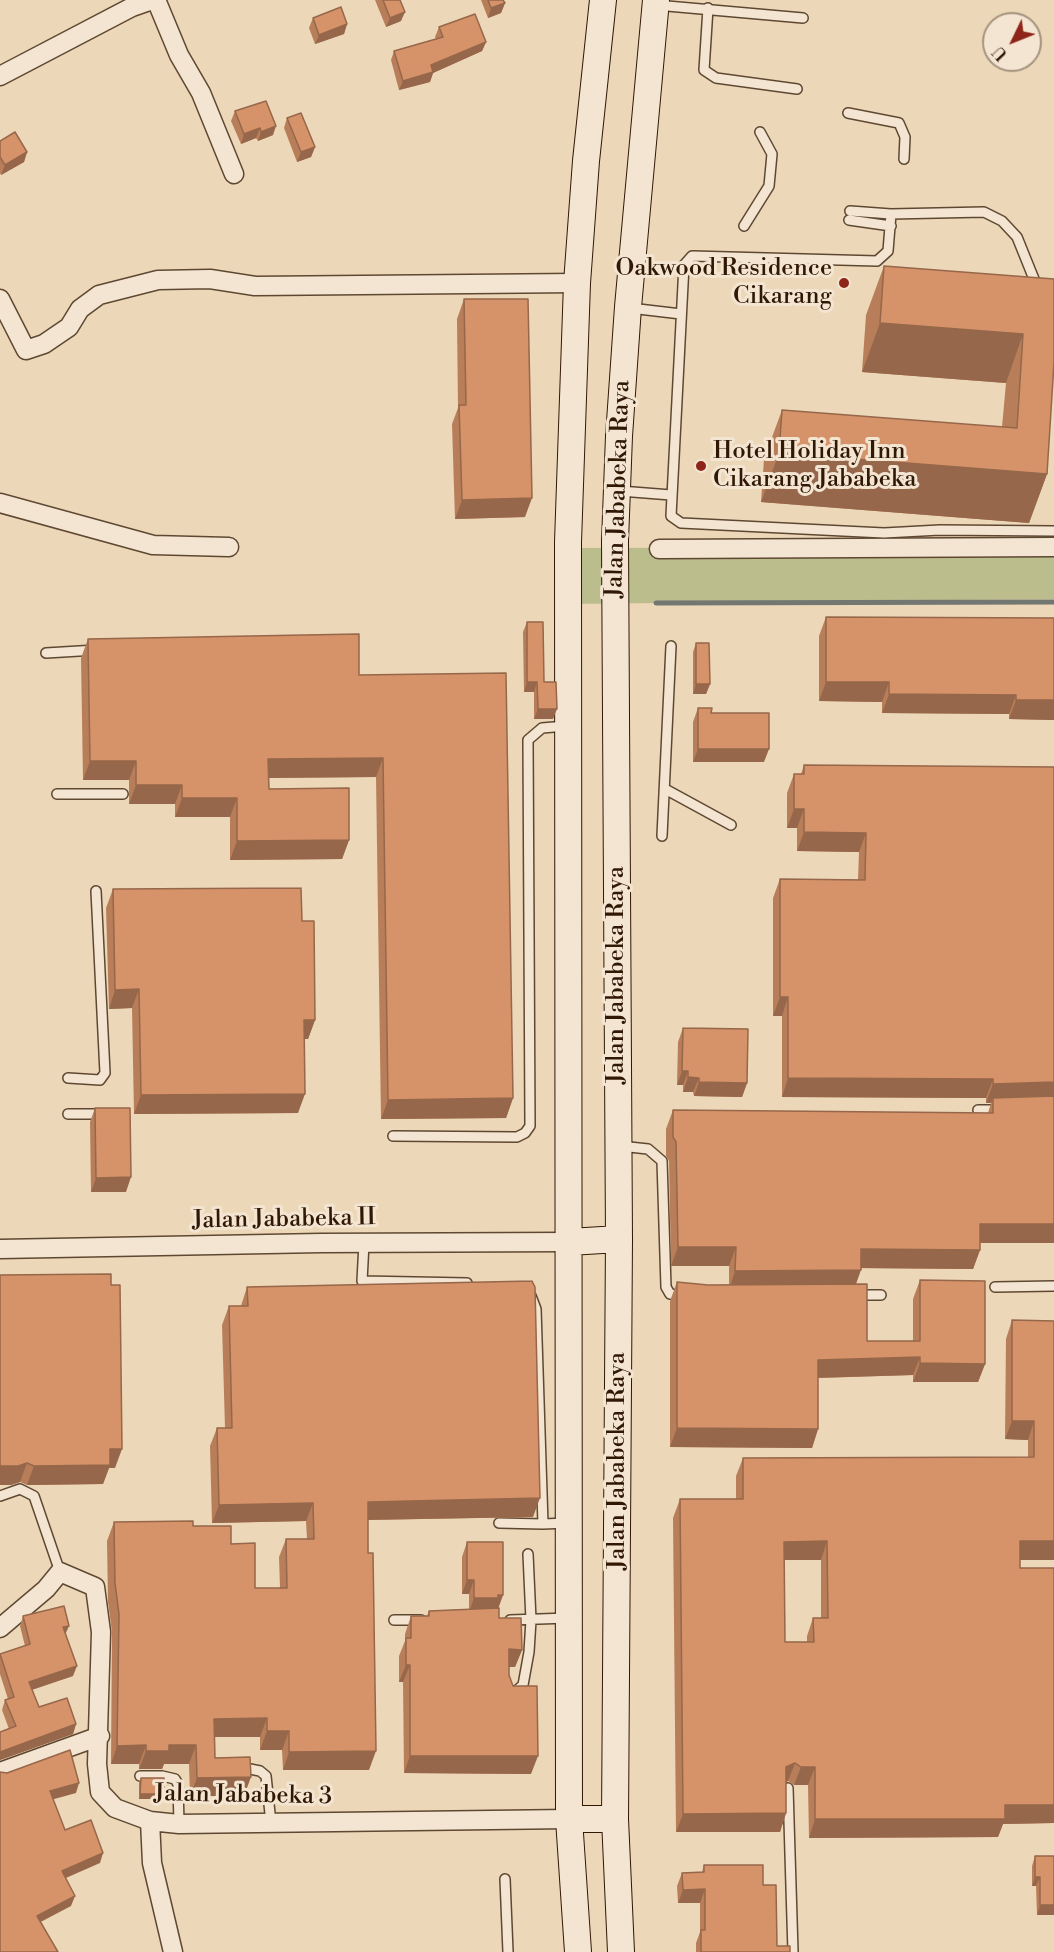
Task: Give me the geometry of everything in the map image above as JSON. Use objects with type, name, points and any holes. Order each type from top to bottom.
[{"type":"main road","name":"Jalan Jababeka Raya","points":[[578,1952],[569,1819],[568,542],[577,283],[586,162],[603,0]]},
{"type":"main road","name":"Jalan Jababeka Raya","points":[[621,1952],[615,1819],[619,1239],[615,545],[628,307],[655,2]]},
{"type":"main road","points":[[569,1242],[619,1239]]},
{"type":"main road","points":[[569,1819],[615,1819]]},
{"type":"street","points":[[0,76],[132,7],[152,0],[157,2],[179,55],[201,93],[234,174]]},
{"type":"street","points":[[0,298],[26,350],[44,344],[69,327],[80,309],[99,295],[158,280],[210,279],[255,286],[577,283]]},
{"type":"street","points":[[0,503],[153,545],[229,547]]},
{"type":"street","points":[[659,549],[1054,547]]},
{"type":"street","name":"Jalan Jababeka II","points":[[0,1249],[569,1242]]},
{"type":"street","points":[[0,1628],[46,1589],[60,1572]]},
{"type":"street","name":"Jalan Jababeka 3","points":[[60,1572],[91,1583],[97,1590],[101,1632],[100,1736],[97,1764],[100,1792],[115,1808],[150,1821],[179,1824],[569,1819]]},
{"type":"street","points":[[0,1772],[100,1736]]},
{"type":"street","points":[[150,1821],[152,1863],[173,1952]]},
{"type":"lane","points":[[655,2],[803,18]]},
{"type":"lane","points":[[708,8],[704,70],[716,78],[797,88]]},
{"type":"lane","points":[[848,112],[899,123],[905,137],[904,159]]},
{"type":"lane","points":[[744,226],[769,186],[772,154],[760,132]]},
{"type":"lane","points":[[891,226],[850,215],[984,212],[1002,221],[1017,237],[1041,298]]},
{"type":"lane","points":[[891,214],[888,251],[877,261],[692,256],[684,265],[671,516],[681,523],[884,533],[940,530],[1054,531]]},
{"type":"lane","points":[[628,307],[681,314]]},
{"type":"lane","points":[[617,491],[671,495]]},
{"type":"lane","points":[[662,836],[671,646]]},
{"type":"lane","points":[[46,653],[102,650]]},
{"type":"lane","points":[[393,1136],[517,1137],[525,1133],[530,1126],[528,740],[542,728],[568,726]]},
{"type":"lane","points":[[665,789],[731,825]]},
{"type":"lane","points":[[57,794],[123,794]]},
{"type":"lane","points":[[68,1078],[100,1080],[105,1072],[96,891]]},
{"type":"lane","points":[[978,1110],[1010,1110]]},
{"type":"lane","points":[[68,1114],[113,1113]]},
{"type":"lane","points":[[618,1146],[648,1149],[662,1161],[666,1287],[670,1294],[691,1296]]},
{"type":"lane","points":[[364,1243],[362,1281],[476,1283]]},
{"type":"lane","points":[[995,1287],[1054,1286]]},
{"type":"lane","points":[[525,1291],[532,1296],[536,1309],[543,1524]]},
{"type":"lane","points":[[847,1295],[881,1295]]},
{"type":"lane","points":[[0,1496],[20,1490],[34,1496],[60,1572]]},
{"type":"lane","points":[[499,1522],[543,1524],[569,1522]]},
{"type":"lane","points":[[513,1694],[523,1685],[531,1620],[528,1554]]},
{"type":"lane","points":[[497,1620],[569,1618]]},
{"type":"lane","points":[[394,1620],[428,1620]]},
{"type":"lane","points":[[227,1766],[250,1768],[266,1776],[271,1823]]},
{"type":"lane","points":[[140,1776],[162,1776],[175,1779],[178,1784],[179,1824]]},
{"type":"lane","points":[[788,1788],[793,1952]]},
{"type":"lane","points":[[505,1879],[508,1952]]},
{"type":"green space","points":[[1054,547],[1054,599],[563,604],[558,548]]},
{"type":"building","points":[[383,0],[400,0],[405,12],[390,18]]},
{"type":"building","points":[[488,0],[503,0],[505,3],[491,8]]},
{"type":"building","points":[[341,7],[347,24],[319,35],[313,18]]},
{"type":"building","points":[[475,14],[486,42],[431,65],[433,72],[403,81],[394,51],[443,37],[439,27]]},
{"type":"building","points":[[266,101],[276,126],[261,132],[260,128],[244,134],[235,111]]},
{"type":"building","points":[[301,113],[315,147],[301,152],[287,118]]},
{"type":"building","points":[[15,132],[27,152],[5,165],[0,157],[0,141]]},
{"type":"building","points":[[884,266],[1054,279],[1054,363],[1047,474],[779,453],[782,410],[1017,428],[1023,334],[880,323]]},
{"type":"building","points":[[464,299],[528,299],[532,498],[462,500],[459,405],[466,405]]},
{"type":"building","points":[[826,617],[1054,618],[1054,700],[1016,700],[1016,695],[889,694],[889,682],[826,682]]},
{"type":"building","points":[[527,622],[543,622],[544,682],[556,682],[557,709],[538,709],[537,682],[527,682]]},
{"type":"building","points":[[359,634],[359,675],[506,673],[513,1098],[388,1100],[383,758],[268,759],[269,789],[349,788],[349,840],[237,841],[237,798],[182,798],[182,785],[136,785],[136,761],[90,761],[88,639]]},
{"type":"building","points":[[696,643],[709,643],[710,684],[696,684]]},
{"type":"building","points":[[698,708],[712,708],[711,713],[769,713],[769,749],[698,749]]},
{"type":"building","points":[[804,765],[1054,767],[1054,1082],[993,1084],[993,1079],[788,1078],[788,997],[780,997],[780,879],[865,880],[866,833],[804,832],[804,809],[794,809],[794,774],[804,774]]},
{"type":"building","points":[[301,888],[302,921],[314,921],[315,1020],[304,1020],[305,1094],[141,1095],[139,989],[115,990],[113,889]]},
{"type":"building","points":[[683,1028],[748,1029],[747,1083],[699,1082],[699,1078],[688,1077],[688,1071],[682,1071]]},
{"type":"building","points":[[1054,1096],[1054,1224],[980,1224],[980,1250],[861,1249],[861,1270],[735,1271],[736,1247],[678,1247],[676,1142],[673,1137],[673,1110],[993,1113],[993,1098]]},
{"type":"building","points":[[95,1108],[130,1108],[131,1177],[96,1178]]},
{"type":"building","points":[[111,1274],[111,1285],[120,1285],[122,1449],[110,1449],[110,1465],[34,1466],[27,1463],[18,1466],[0,1466],[0,1275]]},
{"type":"building","points":[[920,1280],[985,1281],[985,1364],[920,1363],[920,1357],[818,1360],[818,1429],[677,1428],[677,1282],[708,1285],[867,1284],[867,1341],[920,1341]]},
{"type":"building","points":[[532,1281],[535,1287],[540,1498],[368,1502],[368,1553],[373,1553],[376,1751],[289,1752],[289,1731],[267,1731],[267,1718],[214,1719],[215,1758],[250,1757],[251,1777],[197,1778],[196,1745],[169,1745],[169,1751],[146,1751],[146,1745],[117,1746],[119,1614],[115,1583],[114,1522],[193,1521],[193,1526],[231,1526],[231,1544],[255,1543],[255,1588],[287,1588],[286,1539],[314,1539],[313,1503],[219,1505],[217,1428],[232,1428],[229,1306],[248,1306],[247,1287]]},
{"type":"building","points":[[1012,1320],[1054,1321],[1054,1541],[1020,1541],[1020,1568],[1054,1568],[1054,1805],[1005,1805],[1005,1819],[815,1819],[815,1767],[801,1767],[795,1763],[786,1767],[786,1813],[683,1814],[680,1499],[743,1499],[743,1458],[1034,1457],[1034,1421],[1012,1421]],"holes":[[[827,1541],[828,1618],[813,1618],[814,1642],[785,1642],[784,1542]]]},
{"type":"building","points":[[467,1542],[503,1542],[503,1595],[498,1595],[498,1598],[474,1598],[474,1580],[467,1580]]},
{"type":"building","points":[[64,1606],[69,1626],[63,1627],[77,1666],[29,1682],[39,1707],[67,1698],[76,1724],[0,1752],[0,1732],[16,1726],[5,1700],[14,1697],[0,1654],[30,1644],[23,1616]]},
{"type":"building","points":[[499,1608],[499,1618],[521,1618],[522,1650],[509,1649],[509,1675],[513,1686],[537,1686],[538,1756],[410,1756],[410,1665],[406,1665],[406,1638],[411,1638],[411,1616],[429,1616],[429,1611]]},
{"type":"building","points":[[70,1750],[79,1783],[50,1791],[65,1830],[91,1820],[103,1853],[62,1871],[75,1896],[37,1916],[58,1952],[0,1952],[0,1772],[7,1773]]},
{"type":"building","points":[[141,1778],[164,1778],[164,1794],[140,1794]]},
{"type":"building","points":[[1035,1856],[1054,1856],[1054,1905],[1040,1905],[1040,1877],[1035,1877]]},
{"type":"building","points":[[704,1865],[763,1865],[763,1885],[776,1885],[777,1946],[790,1946],[790,1952],[701,1952],[701,1930],[705,1930],[705,1889],[683,1890],[682,1873],[704,1872]]},
{"type":"waterway","points":[[656,603],[1054,602]]},
{"type":"place","name":"Oakwood Residence Cikarang","points":[[844,283]]},
{"type":"place","name":"Hotel Holiday Inn Cikarang Jababeka","points":[[701,466]]}]
